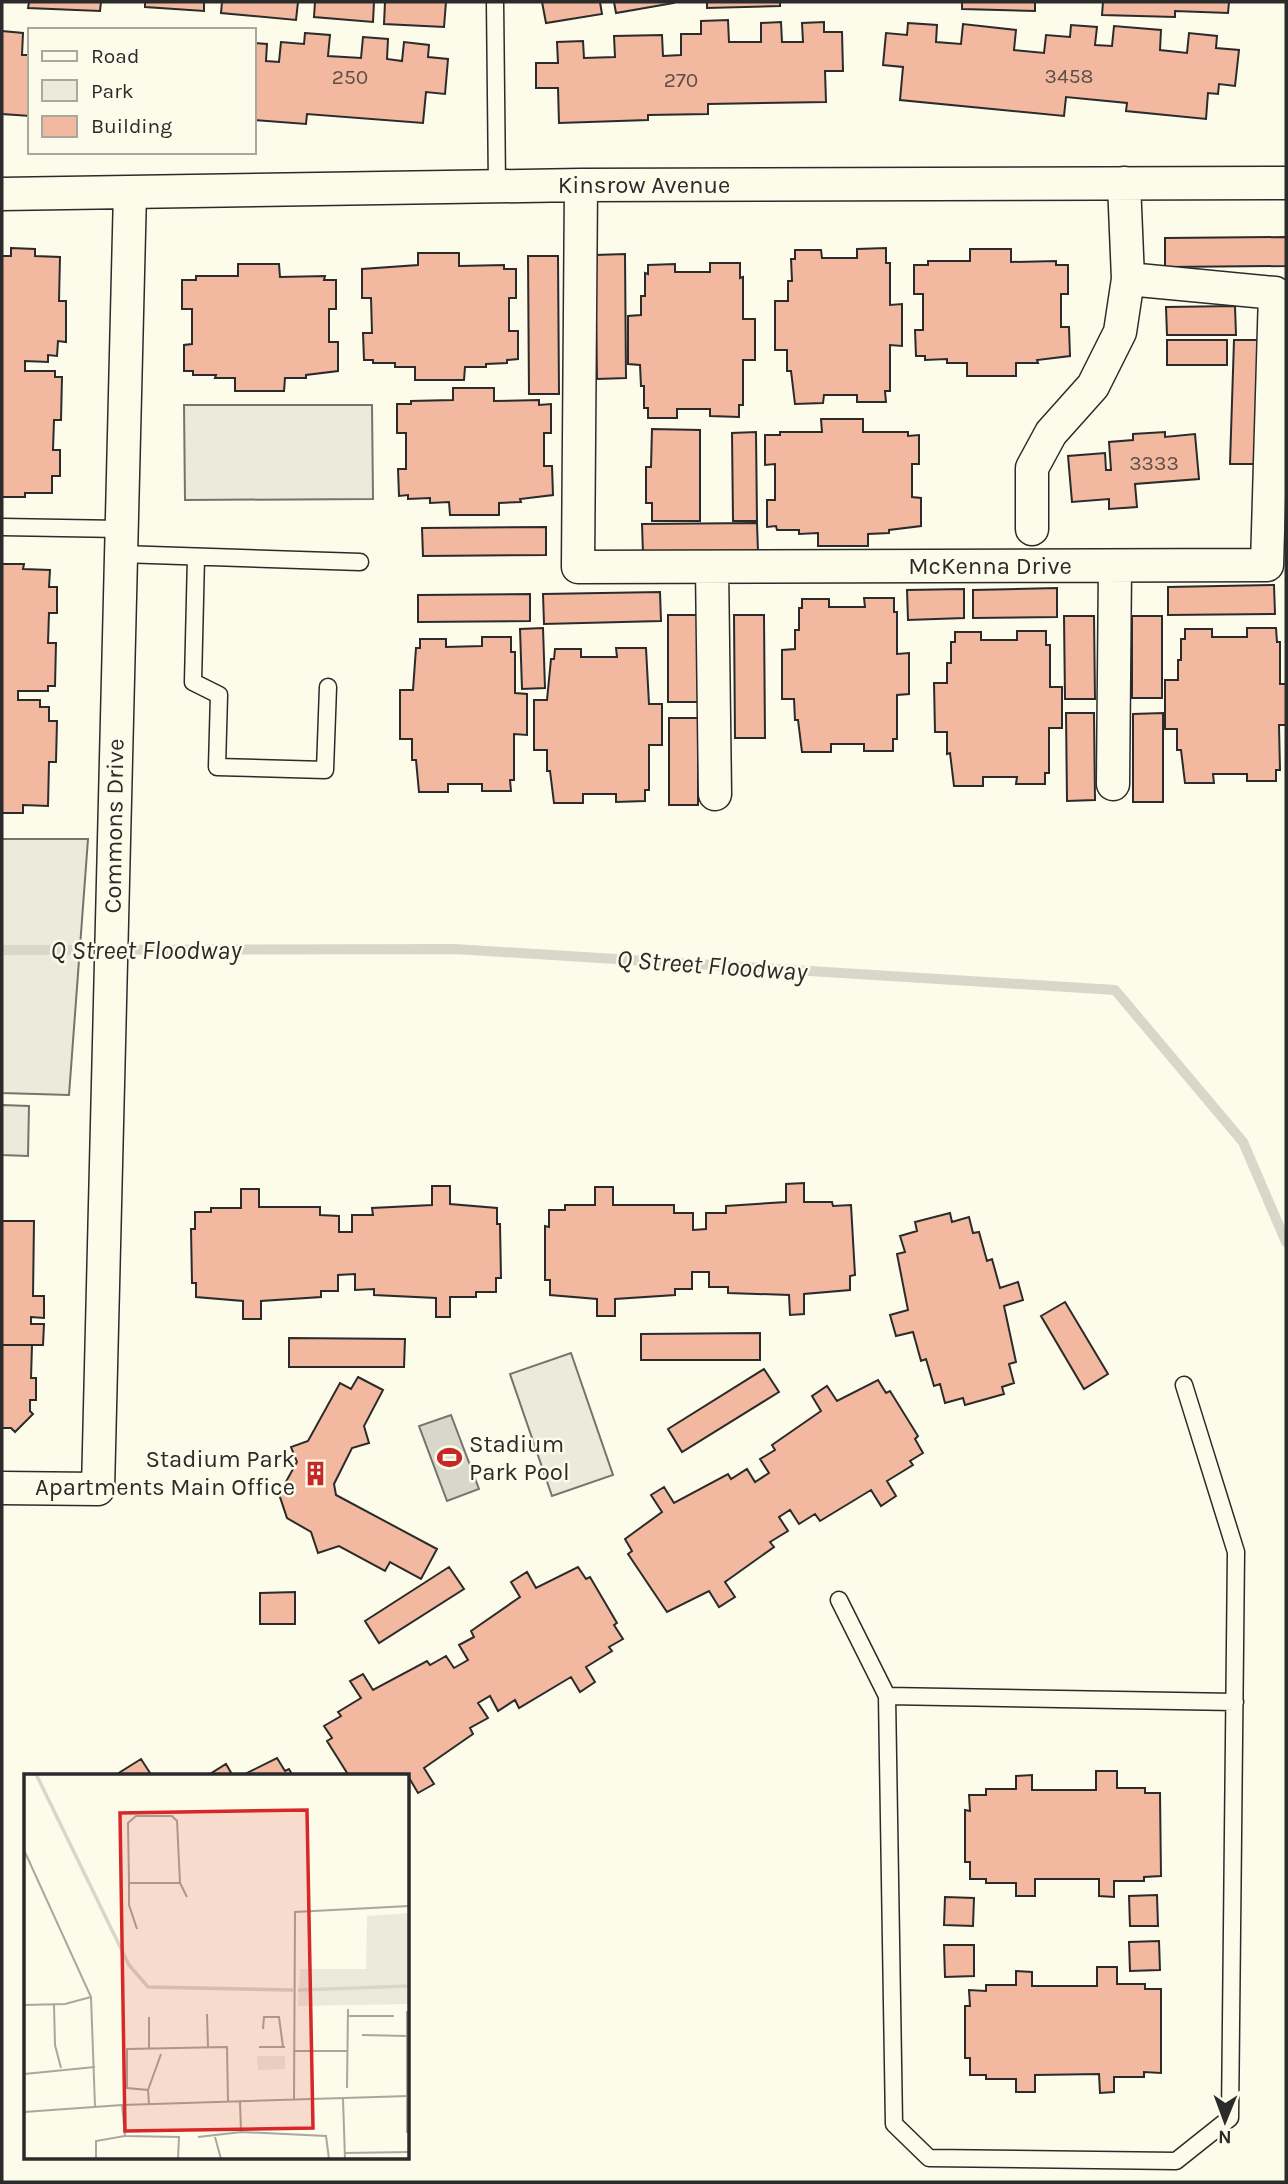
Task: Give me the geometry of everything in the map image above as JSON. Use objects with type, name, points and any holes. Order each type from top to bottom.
[{"type":"street","points":[[1032,529],[1032,468],[1051,433],[1093,386],[1120,332],[1128,279],[1124,183]]},
{"type":"street","name":"Kinsrow Avenue","points":[[2,194],[581,185],[1286,183]]},
{"type":"street","name":"McKenna Drive","points":[[581,185],[578,568],[1267,565],[1276,293],[1128,279]]},
{"type":"street","name":"Commons Drive","points":[[2,1488],[98,1489],[130,192]]},
{"type":"street","points":[[1113,784],[1115,566]]},
{"type":"street","points":[[712,567],[715,794]]},
{"type":"lane","points":[[495,2],[497,186]]},
{"type":"lane","points":[[2,527],[121,542],[196,557],[360,562]]},
{"type":"lane","points":[[196,557],[193,682],[219,695],[217,767],[325,770],[328,687]]},
{"type":"lane","points":[[838,1600],[887,1696],[894,2124],[929,2158],[1176,2161],[1230,2119],[1235,1702],[1236,1552],[1184,1385]]},
{"type":"lane","points":[[887,1696],[1235,1702]]},
{"type":"green space","points":[[184,405],[372,405],[373,499],[185,500]]},
{"type":"green space","points":[[2,839],[88,839],[69,1095],[2,1093]]},
{"type":"green space","points":[[571,1353],[613,1475],[552,1496],[510,1374]]},
{"type":"shaded area","points":[[2,1105],[29,1106],[28,1156],[2,1155]]},
{"type":"shaded area","name":"Stadium Park Pool","points":[[451,1415],[479,1489],[447,1501],[419,1426]]},
{"type":"building","points":[[29,2],[101,2],[100,11],[28,8]]},
{"type":"building","points":[[145,2],[204,2],[204,11],[145,7]]},
{"type":"building","points":[[222,2],[298,2],[296,20],[221,13]]},
{"type":"building","points":[[315,2],[374,2],[373,22],[314,17]]},
{"type":"building","points":[[385,2],[446,2],[444,27],[384,24]]},
{"type":"building","points":[[542,2],[600,2],[602,14],[546,23]]},
{"type":"building","points":[[614,2],[674,2],[674,3],[616,13]]},
{"type":"building","points":[[707,2],[780,2],[780,6],[707,8]]},
{"type":"building","points":[[962,2],[1035,2],[1035,11],[962,9]]},
{"type":"building","points":[[1103,2],[1229,2],[1228,13],[1175,11],[1175,17],[1102,15]]},
{"type":"building","points":[[728,20],[729,42],[761,42],[761,23],[781,22],[782,42],[803,42],[802,23],[824,22],[824,32],[842,32],[843,71],[825,71],[826,102],[708,104],[708,114],[648,115],[648,120],[559,123],[558,88],[536,88],[536,63],[558,63],[557,42],[583,41],[584,58],[615,57],[614,36],[662,35],[663,56],[681,55],[681,34],[701,34],[701,21]]},
{"type":"building","points":[[908,23],[937,25],[936,42],[961,44],[963,24],[1016,30],[1014,50],[1044,53],[1046,35],[1070,37],[1071,25],[1097,27],[1095,45],[1112,46],[1114,26],[1161,30],[1160,50],[1187,53],[1189,33],[1217,36],[1216,48],[1239,50],[1235,86],[1219,84],[1218,94],[1208,93],[1206,119],[1126,111],[1127,103],[1066,97],[1064,116],[900,100],[903,67],[883,65],[886,33],[907,35]]},
{"type":"building","points":[[2,31],[23,33],[22,55],[28,55],[28,116],[2,114]]},
{"type":"building","points":[[305,33],[330,35],[328,56],[361,58],[363,37],[388,39],[387,59],[402,61],[404,42],[429,45],[428,57],[448,59],[445,94],[426,92],[423,123],[307,114],[306,124],[256,120],[256,43],[267,44],[266,61],[279,62],[281,42],[304,44]]},
{"type":"building","points":[[1286,237],[1286,266],[1165,267],[1165,238]]},
{"type":"building","points":[[11,248],[35,249],[35,256],[60,257],[59,301],[66,301],[66,342],[58,341],[57,356],[48,355],[48,362],[25,361],[25,371],[55,371],[55,377],[62,377],[61,420],[54,420],[53,450],[60,450],[60,476],[52,476],[52,493],[25,493],[25,497],[2,497],[2,256],[11,256]]},
{"type":"building","points":[[886,248],[886,263],[890,263],[890,305],[902,304],[902,346],[890,345],[890,391],[885,391],[886,402],[857,402],[857,395],[824,395],[823,403],[795,404],[791,371],[787,371],[787,350],[775,350],[775,301],[788,301],[788,281],[792,281],[791,259],[795,259],[795,250],[821,250],[822,258],[857,258],[857,249]]},
{"type":"building","points":[[970,249],[1011,249],[1011,262],[1056,261],[1056,265],[1068,265],[1068,294],[1061,294],[1061,327],[1069,327],[1070,356],[1037,360],[1038,363],[1016,363],[1016,376],[967,376],[967,363],[947,363],[947,359],[925,360],[925,356],[916,356],[915,330],[923,330],[923,294],[914,294],[914,265],[928,265],[928,261],[970,261]]},
{"type":"building","points":[[418,253],[459,253],[459,266],[504,265],[504,269],[516,269],[516,298],[509,298],[509,331],[518,331],[518,359],[507,360],[507,363],[486,364],[486,367],[465,367],[464,380],[415,380],[415,367],[395,367],[395,363],[373,363],[373,360],[364,360],[363,333],[372,333],[371,298],[362,298],[362,269],[418,265]]},
{"type":"building","points":[[625,254],[626,378],[597,379],[595,255]]},
{"type":"building","points":[[528,256],[558,256],[559,394],[529,394]]},
{"type":"building","points":[[710,263],[740,263],[740,278],[743,277],[743,319],[755,319],[755,360],[743,360],[743,405],[739,405],[739,417],[710,416],[710,409],[677,409],[677,418],[648,418],[648,408],[644,408],[640,365],[628,364],[628,316],[641,315],[641,296],[645,296],[645,273],[648,274],[648,265],[675,264],[675,272],[710,272]]},
{"type":"building","points":[[238,264],[279,264],[280,277],[325,276],[324,280],[336,280],[336,309],[329,309],[329,342],[338,342],[338,371],[306,375],[306,378],[285,378],[284,391],[235,391],[235,378],[193,375],[193,371],[184,371],[184,345],[192,344],[192,309],[182,309],[182,280],[196,280],[196,276],[238,276]]},
{"type":"building","points":[[1235,306],[1236,335],[1167,335],[1166,307]]},
{"type":"building","points":[[1167,340],[1227,340],[1227,365],[1167,365]]},
{"type":"building","points":[[1234,340],[1263,340],[1260,464],[1230,464]]},
{"type":"building","points":[[453,388],[494,388],[494,401],[539,400],[539,405],[551,404],[551,433],[544,433],[544,466],[552,466],[553,495],[520,499],[521,502],[499,503],[499,515],[450,515],[449,502],[430,503],[430,498],[408,499],[408,495],[399,496],[398,469],[406,469],[406,433],[397,433],[397,404],[453,400]]},
{"type":"building","points":[[821,419],[863,419],[863,432],[908,432],[908,436],[919,435],[919,464],[912,464],[912,497],[921,498],[921,526],[889,530],[889,533],[868,534],[868,546],[818,546],[818,533],[799,534],[799,530],[767,527],[767,500],[775,500],[775,464],[765,465],[765,435],[780,435],[780,432],[822,432]]},
{"type":"building","points":[[652,429],[700,430],[700,521],[652,521],[652,503],[646,503],[646,467],[651,467]]},
{"type":"building","points":[[756,432],[757,521],[733,521],[732,433]]},
{"type":"building","points":[[1165,432],[1165,437],[1195,434],[1199,479],[1135,484],[1137,507],[1109,509],[1109,499],[1072,502],[1068,456],[1105,453],[1106,470],[1111,470],[1109,442],[1133,440],[1133,434]]},
{"type":"building","points":[[757,523],[758,552],[643,554],[642,524]]},
{"type":"building","points":[[546,527],[546,555],[423,556],[422,528]]},
{"type":"building","points":[[2,564],[24,564],[23,569],[50,570],[49,587],[57,587],[57,613],[49,613],[48,643],[56,643],[55,686],[48,686],[48,691],[18,691],[18,700],[40,700],[40,707],[49,707],[49,721],[57,721],[56,762],[49,762],[48,806],[23,805],[23,813],[2,813]]},
{"type":"building","points":[[1274,585],[1275,614],[1168,615],[1168,587]]},
{"type":"building","points":[[1057,588],[1057,617],[973,618],[973,590]]},
{"type":"building","points":[[964,589],[964,618],[908,620],[907,590]]},
{"type":"building","points":[[660,592],[661,621],[544,624],[543,594]]},
{"type":"building","points":[[530,594],[530,621],[418,622],[418,595]]},
{"type":"building","points":[[864,598],[894,598],[894,612],[897,612],[897,654],[909,653],[909,694],[897,695],[897,739],[893,739],[893,751],[864,751],[864,744],[831,744],[831,752],[802,752],[798,720],[795,720],[794,699],[782,699],[782,650],[795,649],[795,630],[799,630],[799,608],[802,608],[802,599],[829,599],[829,607],[865,607]]},
{"type":"building","points":[[668,615],[697,615],[698,702],[668,702]]},
{"type":"building","points":[[734,615],[764,615],[765,738],[735,738]]},
{"type":"building","points":[[1064,616],[1094,616],[1095,699],[1065,699]]},
{"type":"building","points":[[1132,616],[1162,616],[1162,698],[1132,698]]},
{"type":"building","points":[[543,628],[545,688],[522,689],[520,629]]},
{"type":"building","points":[[1247,628],[1276,628],[1277,642],[1280,642],[1280,684],[1286,684],[1286,725],[1279,725],[1280,770],[1276,770],[1276,781],[1247,781],[1247,774],[1213,774],[1214,783],[1185,783],[1181,750],[1177,750],[1177,729],[1165,729],[1165,680],[1178,680],[1178,660],[1181,660],[1181,639],[1185,639],[1185,629],[1212,629],[1212,637],[1247,637]]},
{"type":"building","points":[[1017,631],[1046,631],[1046,645],[1050,645],[1050,687],[1062,687],[1062,728],[1049,728],[1049,773],[1045,773],[1045,784],[1016,784],[1017,777],[983,777],[983,786],[954,786],[950,753],[947,754],[947,732],[935,732],[934,683],[947,683],[947,663],[951,663],[951,642],[955,642],[955,632],[981,632],[981,640],[1017,640]]},
{"type":"building","points":[[482,637],[511,637],[511,652],[515,652],[515,693],[527,694],[527,735],[514,734],[514,780],[510,780],[511,791],[482,791],[482,784],[448,784],[448,792],[419,792],[416,760],[412,760],[412,739],[400,739],[400,690],[413,690],[416,648],[420,648],[420,639],[446,639],[446,647],[482,646]]},
{"type":"building","points":[[616,648],[646,648],[649,704],[662,704],[662,745],[649,745],[649,790],[645,790],[645,801],[616,802],[616,794],[583,794],[583,803],[554,803],[550,771],[547,771],[547,750],[534,750],[534,700],[547,700],[551,659],[554,659],[555,649],[581,649],[581,657],[617,657]]},
{"type":"building","points":[[1066,713],[1094,713],[1095,800],[1067,801]]},
{"type":"building","points":[[1163,713],[1163,802],[1133,802],[1133,714]]},
{"type":"building","points":[[669,718],[698,718],[698,805],[669,805]]},
{"type":"building","points":[[804,1183],[804,1202],[832,1202],[833,1206],[851,1205],[855,1275],[850,1276],[850,1290],[804,1294],[804,1314],[790,1315],[789,1295],[728,1293],[728,1287],[709,1287],[709,1272],[692,1272],[692,1289],[675,1289],[675,1295],[615,1299],[615,1316],[597,1316],[597,1299],[550,1295],[550,1280],[545,1280],[545,1226],[549,1227],[549,1210],[565,1210],[565,1205],[595,1205],[595,1187],[613,1187],[613,1205],[674,1205],[674,1213],[693,1213],[693,1230],[706,1229],[706,1213],[726,1213],[726,1206],[786,1202],[786,1184]]},
{"type":"building","points":[[432,1186],[450,1186],[450,1204],[497,1208],[497,1224],[500,1224],[501,1278],[496,1278],[496,1292],[476,1292],[476,1297],[450,1297],[450,1317],[436,1317],[436,1298],[374,1295],[374,1289],[355,1290],[355,1274],[338,1275],[338,1291],[321,1291],[321,1297],[261,1301],[261,1319],[243,1319],[243,1301],[196,1297],[196,1283],[192,1283],[191,1229],[195,1229],[195,1212],[211,1212],[211,1208],[241,1208],[241,1189],[259,1189],[259,1207],[320,1207],[320,1215],[339,1216],[339,1232],[352,1232],[352,1215],[373,1215],[372,1208],[432,1205]]},
{"type":"building","points":[[950,1213],[952,1222],[969,1217],[973,1233],[979,1232],[987,1261],[992,1259],[1000,1288],[1018,1282],[1023,1300],[1004,1306],[1016,1362],[1009,1364],[1014,1383],[1002,1387],[1004,1394],[965,1405],[963,1398],[945,1403],[940,1384],[934,1386],[926,1359],[921,1361],[913,1332],[896,1336],[890,1315],[908,1310],[897,1254],[905,1252],[900,1236],[917,1231],[915,1222]]},
{"type":"building","points":[[2,1221],[34,1221],[33,1296],[44,1296],[44,1318],[31,1317],[31,1324],[44,1324],[43,1345],[2,1345]]},
{"type":"building","points":[[1065,1302],[1108,1374],[1084,1389],[1041,1316]]},
{"type":"building","points":[[760,1333],[760,1360],[641,1360],[641,1334]]},
{"type":"building","points":[[289,1338],[405,1339],[404,1367],[289,1367]]},
{"type":"building","points":[[2,1345],[32,1345],[31,1378],[36,1378],[36,1400],[30,1400],[30,1411],[33,1414],[15,1432],[11,1428],[2,1428]]},
{"type":"building","points":[[764,1369],[779,1392],[682,1452],[668,1429]]},
{"type":"building","name":"Stadium Park Apartments Main Office","points":[[358,1377],[383,1390],[364,1426],[369,1443],[352,1448],[334,1484],[336,1495],[437,1549],[421,1579],[390,1562],[385,1571],[339,1546],[318,1553],[311,1532],[287,1518],[279,1494],[297,1462],[291,1447],[308,1441],[340,1383],[351,1389]]},
{"type":"building","points":[[878,1380],[886,1393],[890,1391],[918,1436],[915,1439],[923,1453],[910,1461],[913,1465],[887,1481],[896,1496],[881,1506],[871,1490],[820,1521],[815,1514],[799,1524],[790,1510],[779,1517],[788,1531],[770,1542],[774,1547],[725,1582],[735,1597],[719,1607],[709,1591],[667,1612],[628,1554],[632,1551],[625,1539],[662,1512],[651,1495],[664,1487],[674,1503],[728,1474],[731,1479],[747,1469],[755,1482],[769,1473],[760,1459],[775,1450],[772,1445],[821,1411],[812,1396],[827,1386],[837,1401]]},
{"type":"building","points":[[449,1567],[464,1589],[379,1643],[365,1621]]},
{"type":"building","points":[[578,1567],[586,1579],[590,1577],[617,1623],[614,1625],[623,1639],[609,1647],[612,1651],[586,1667],[595,1682],[580,1692],[571,1677],[519,1708],[515,1700],[498,1711],[490,1696],[478,1703],[488,1718],[470,1728],[473,1734],[424,1768],[434,1784],[418,1793],[410,1774],[348,1774],[327,1741],[332,1738],[324,1726],[341,1716],[338,1712],[361,1698],[350,1681],[363,1674],[373,1690],[427,1661],[430,1665],[446,1656],[454,1668],[468,1660],[459,1645],[474,1637],[471,1631],[520,1597],[511,1582],[527,1572],[536,1588]]},
{"type":"building","points":[[295,1592],[295,1624],[260,1624],[260,1593]]},
{"type":"building","points":[[277,1758],[285,1771],[289,1769],[292,1774],[245,1774]]},
{"type":"building","points":[[141,1759],[151,1774],[117,1774]]},
{"type":"building","points":[[226,1764],[232,1774],[210,1774]]},
{"type":"building","points":[[1096,1771],[1117,1771],[1117,1788],[1145,1788],[1145,1793],[1160,1793],[1161,1876],[1144,1877],[1144,1881],[1114,1881],[1114,1897],[1099,1896],[1099,1879],[1035,1879],[1035,1896],[1016,1896],[1016,1883],[986,1883],[986,1879],[970,1879],[970,1862],[965,1862],[965,1810],[970,1811],[969,1795],[986,1795],[986,1789],[1016,1789],[1016,1776],[1032,1775],[1032,1790],[1096,1790]]},
{"type":"building","points":[[1157,1895],[1158,1926],[1130,1926],[1129,1896]]},
{"type":"building","points":[[945,1897],[974,1898],[973,1926],[944,1925]]},
{"type":"building","points":[[1159,1941],[1160,1970],[1130,1971],[1129,1942]]},
{"type":"building","points":[[944,1945],[974,1945],[974,1976],[945,1977]]},
{"type":"building","points":[[1097,1967],[1117,1967],[1117,1984],[1145,1984],[1145,1989],[1161,1989],[1161,2073],[1144,2072],[1144,2077],[1114,2077],[1114,2092],[1100,2093],[1099,2074],[1035,2075],[1035,2092],[1016,2092],[1016,2079],[986,2079],[986,2075],[970,2075],[970,2058],[965,2058],[965,2006],[970,2006],[969,1990],[986,1991],[986,1985],[1016,1985],[1016,1971],[1032,1972],[1032,1986],[1097,1986]]},
{"type":"waterway","name":"Q Street Floodway","points":[[2,950],[454,949],[1115,990],[1243,1142],[1286,1242]]},
{"type":"place","name":"Stadium Park Pool","points":[[449,1458]]},
{"type":"place","name":"Stadium Park Apartments Main Office","points":[[315,1473]]}]
